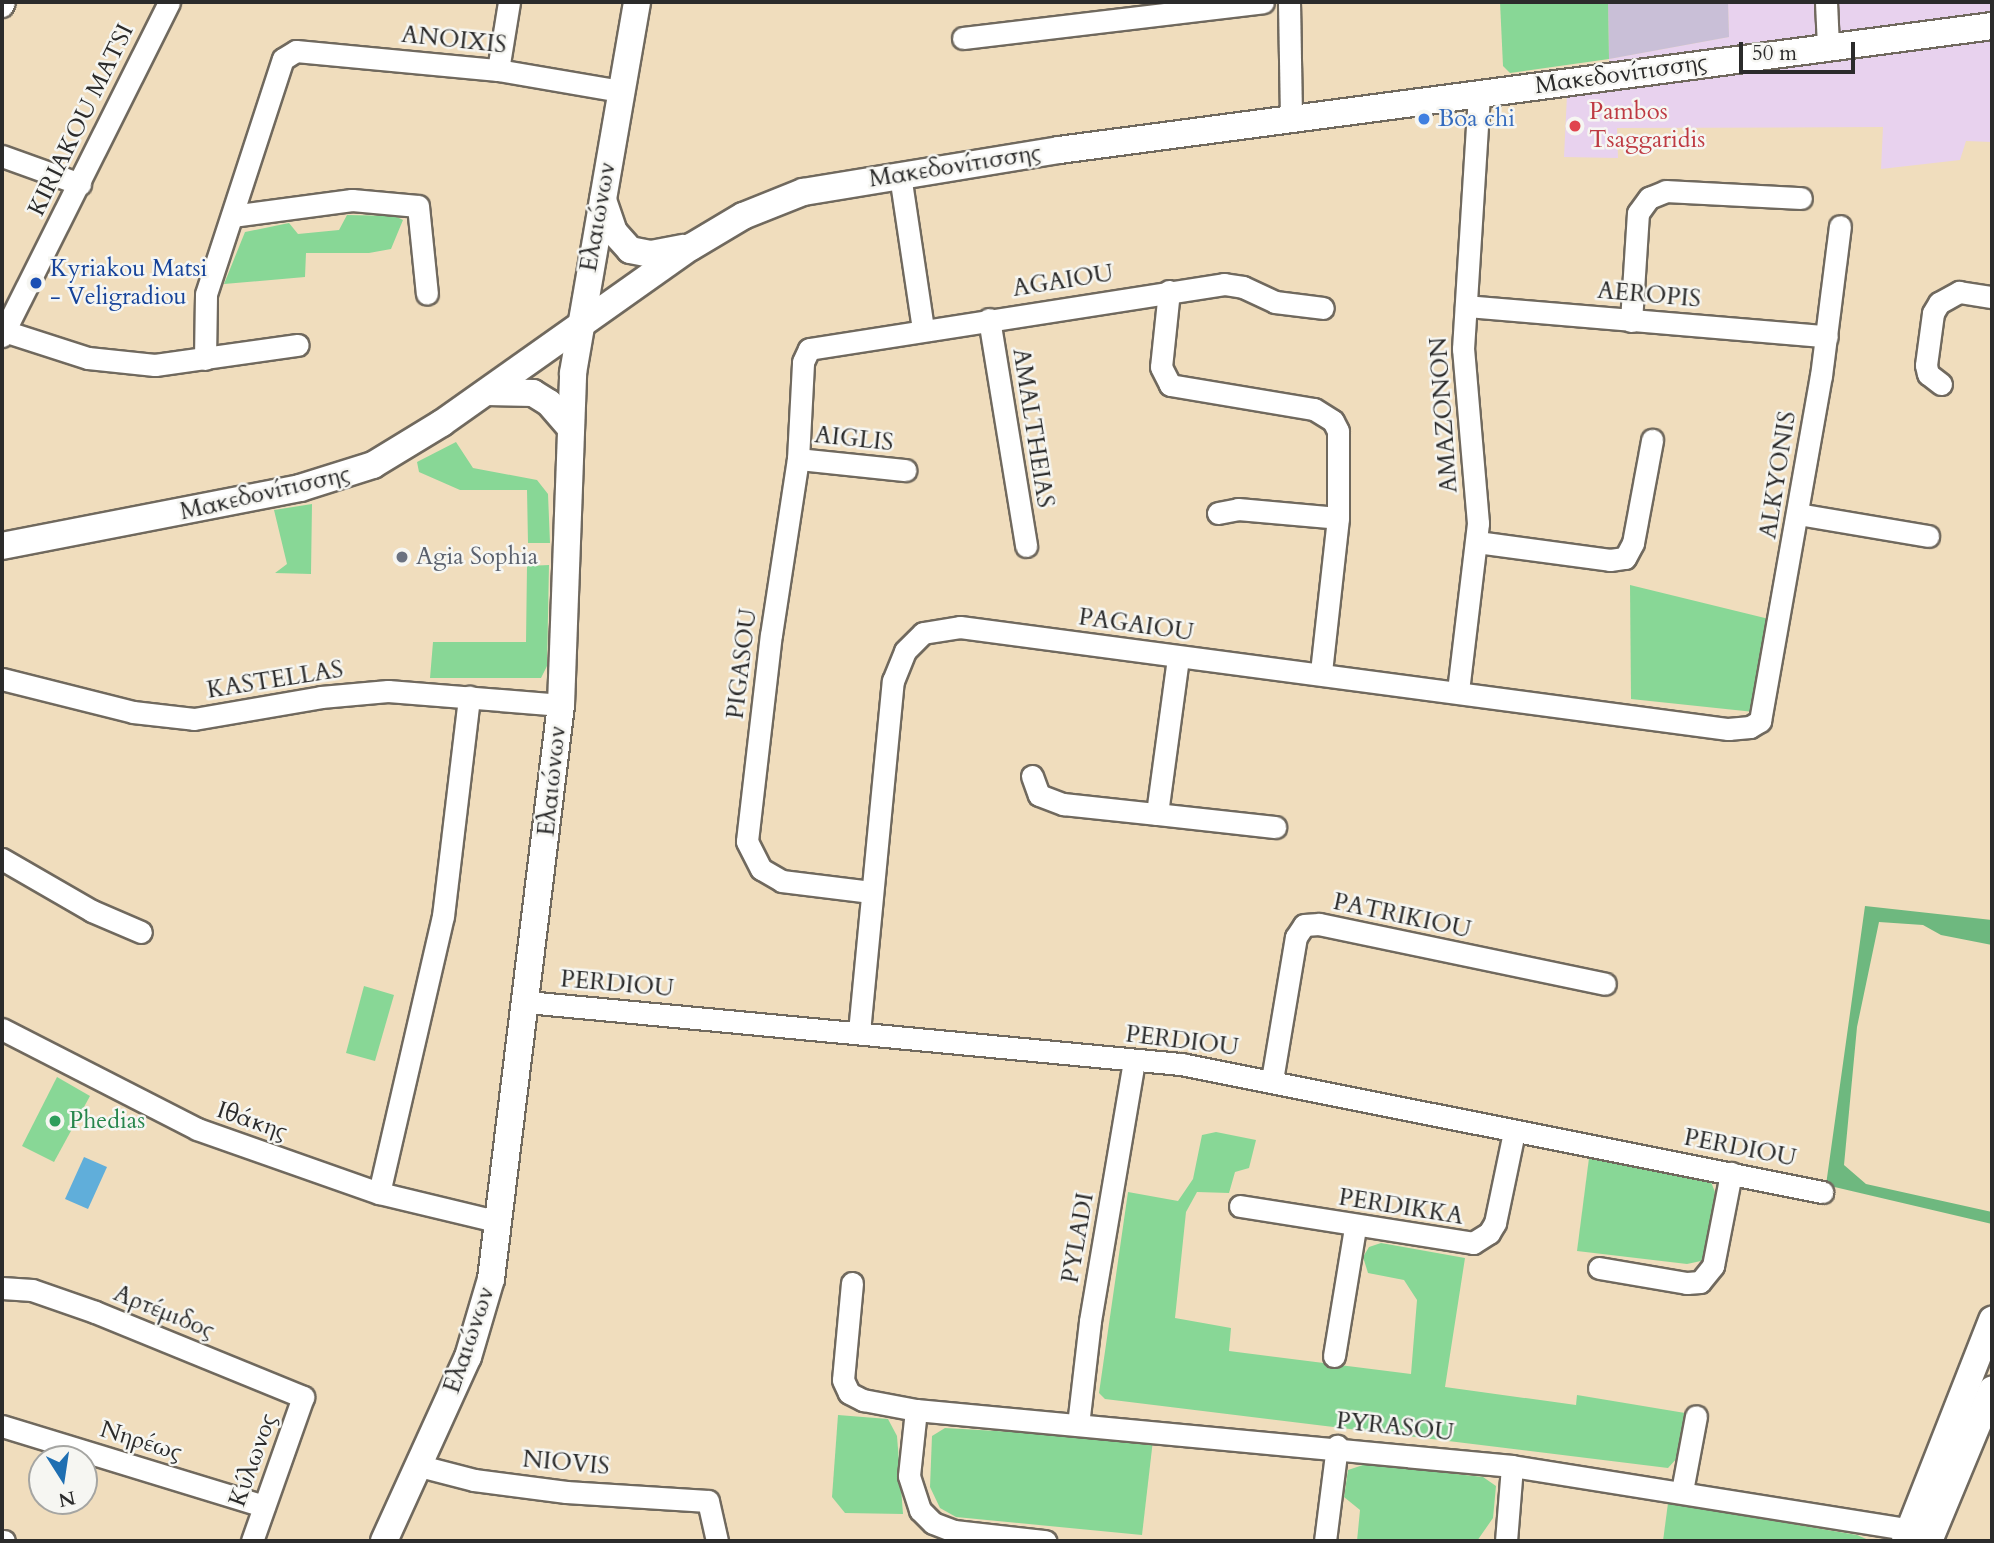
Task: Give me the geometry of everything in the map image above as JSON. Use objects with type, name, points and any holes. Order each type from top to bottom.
[{"type":"main road","name":"Ελαιώνων","points":[[384,1541],[420,1466],[476,1335],[500,1222],[561,705],[569,426],[579,325],[638,2]]},
{"type":"main road","name":"Μακεδονίτισσης","points":[[2,546],[145,521],[350,474],[410,444],[691,247],[743,216],[803,192],[900,175],[1291,120],[1992,26]]},
{"type":"main road","points":[[601,196],[614,232],[630,250],[651,254],[691,247]]},
{"type":"main road","points":[[485,393],[526,390],[549,403],[569,426]]},
{"type":"main road","points":[[1919,1536],[1992,1320]]},
{"type":"main road","points":[[1919,1536],[1992,1390]]},
{"type":"street","name":"KIRIAKOU MATSI","points":[[3,334],[169,2]]},
{"type":"street","points":[[498,70],[509,2]]},
{"type":"street","points":[[962,38],[1263,2]]},
{"type":"street","points":[[1289,2],[1291,120]]},
{"type":"street","points":[[1826,2],[1828,46]]},
{"type":"street","name":"ANOIXIS","points":[[232,216],[283,60],[296,51],[498,70],[621,91]]},
{"type":"street","name":"AMAZONON","points":[[1458,691],[1477,542],[1463,385],[1479,94]]},
{"type":"street","points":[[2,156],[80,184]]},
{"type":"street","points":[[900,175],[923,329]]},
{"type":"street","points":[[1631,321],[1638,213],[1648,198],[1666,191],[1801,198]]},
{"type":"street","points":[[205,359],[206,293],[232,216],[352,200],[418,206],[427,294]]},
{"type":"street","name":"ALKYONIS","points":[[1750,727],[1765,713],[1827,336],[1840,226]]},
{"type":"street","name":"AGAIOU","points":[[809,349],[1169,291],[1233,284],[1275,302],[1323,308]]},
{"type":"street","points":[[1169,291],[1160,367],[1167,382],[1324,414],[1333,421],[1341,443],[1338,518],[1321,672]]},
{"type":"street","points":[[1941,384],[1928,374],[1926,365],[1933,313],[1939,303],[1959,292],[1992,297]]},
{"type":"street","name":"AEROPIS","points":[[1466,306],[1827,336]]},
{"type":"street","name":"AMALTHEIAS","points":[[989,319],[1026,546]]},
{"type":"street","points":[[3,334],[88,358],[155,365],[298,345]]},
{"type":"street","name":"PIGASOU","points":[[809,349],[803,362],[798,459],[771,635],[747,841],[761,869],[782,881],[871,892]]},
{"type":"street","points":[[1477,542],[1609,560],[1625,558],[1633,543],[1652,440]]},
{"type":"street","name":"AIGLIS","points":[[798,459],[905,470]]},
{"type":"street","points":[[1219,513],[1238,509],[1338,518]]},
{"type":"street","points":[[1798,514],[1928,536]]},
{"type":"street","points":[[2,536],[35,540]]},
{"type":"street","name":"PAGAIOU","points":[[859,1032],[893,681],[912,641],[923,633],[960,627],[1178,658],[1321,672],[1728,729],[1750,727]]},
{"type":"street","points":[[1157,814],[1178,658]]},
{"type":"street","name":"KASTELLAS","points":[[2,679],[133,712],[194,719],[320,697],[388,691],[561,705]]},
{"type":"street","points":[[379,1193],[443,916],[469,697]]},
{"type":"street","points":[[1032,776],[1039,795],[1063,804],[1275,827]]},
{"type":"street","points":[[2,859],[92,911],[141,932]]},
{"type":"street","name":"PATRIKIOU","points":[[1272,1080],[1296,937],[1304,925],[1319,924],[1605,984]]},
{"type":"street","name":"PERDIOU","points":[[527,1002],[1181,1064],[1272,1080],[1514,1132],[1822,1192]]},
{"type":"street","name":"Ιθάκης","points":[[2,1029],[197,1129],[379,1193],[500,1222]]},
{"type":"street","name":"PYLADI","points":[[1078,1425],[1090,1321],[1134,1061]]},
{"type":"street","name":"PERDIKKA","points":[[1240,1206],[1355,1228],[1461,1244],[1481,1240],[1495,1223],[1514,1132]]},
{"type":"street","points":[[1599,1268],[1687,1283],[1706,1278],[1713,1266],[1731,1173]]},
{"type":"street","points":[[1334,1356],[1355,1228]]},
{"type":"street","name":"PYRASOU","points":[[852,1283],[843,1380],[849,1393],[916,1410],[1337,1446],[1512,1465],[1682,1492],[1919,1536]]},
{"type":"street","name":"Αρτέμιδος","points":[[2,1288],[33,1290],[95,1312],[303,1397]]},
{"type":"street","name":"Κύλωνος","points":[[252,1541],[303,1397]]},
{"type":"street","points":[[916,1410],[909,1476],[920,1510],[933,1523],[954,1531],[1045,1541]]},
{"type":"street","points":[[1682,1492],[1696,1416]]},
{"type":"street","name":"Νηρέως","points":[[2,1426],[264,1506]]},
{"type":"street","points":[[1325,1541],[1337,1446]]},
{"type":"street","points":[[1506,1541],[1512,1465]]},
{"type":"street","name":"NIOVIS","points":[[420,1466],[474,1480],[566,1492],[708,1501],[717,1541]]},
{"type":"shaded area","points":[[1608,2],[1728,2],[1729,37],[1609,59]]},
{"type":"shaded area","points":[[1728,2],[1992,2],[1992,142],[1966,141],[1960,160],[1881,169],[1883,127],[1617,128],[1618,158],[1564,157],[1567,95],[1612,88],[1609,59],[1729,37]]},
{"type":"green space","points":[[1500,2],[1608,2],[1609,59],[1510,73],[1503,66]]},
{"type":"green space","points":[[347,215],[395,216],[403,220],[391,249],[369,253],[306,253],[305,277],[224,284],[245,232],[289,223],[298,234],[339,230]]},
{"type":"green space","points":[[456,442],[473,468],[537,480],[548,494],[550,543],[528,543],[527,490],[460,490],[419,472],[417,462]]},
{"type":"green space","points":[[312,504],[311,574],[275,573],[287,564],[274,510]]},
{"type":"green space","points":[[549,565],[547,666],[541,678],[430,678],[433,642],[526,642],[527,566]]},
{"type":"green space","points":[[1630,585],[1769,619],[1754,712],[1631,699]]},
{"type":"green space","points":[[1865,906],[1992,920],[1992,945],[1941,935],[1923,925],[1879,922],[1857,1027],[1844,1165],[1866,1184],[1992,1212],[1992,1224],[1826,1185]]},
{"type":"green space","points":[[364,986],[394,995],[375,1061],[346,1053]]},
{"type":"green space","name":"Phedias","points":[[57,1077],[90,1096],[54,1162],[22,1146]]},
{"type":"green space","points":[[1216,1132],[1256,1140],[1249,1168],[1235,1172],[1229,1193],[1197,1192],[1186,1212],[1175,1318],[1231,1328],[1229,1351],[1411,1374],[1417,1300],[1404,1280],[1368,1273],[1363,1257],[1369,1247],[1381,1243],[1465,1258],[1445,1387],[1576,1405],[1577,1395],[1685,1413],[1679,1456],[1668,1468],[1105,1399],[1099,1393],[1128,1192],[1178,1201],[1193,1179],[1202,1135]]},
{"type":"green space","points":[[1589,1158],[1700,1174],[1711,1182],[1715,1192],[1708,1248],[1701,1261],[1687,1264],[1577,1251]]},
{"type":"green space","points":[[838,1415],[888,1419],[897,1436],[903,1514],[845,1513],[832,1497]]},
{"type":"green space","points":[[945,1428],[1153,1440],[1142,1535],[956,1517],[940,1508],[930,1487],[932,1436]]},
{"type":"green space","points":[[1366,1464],[1483,1477],[1496,1486],[1493,1518],[1477,1541],[1357,1541],[1360,1510],[1344,1497],[1348,1470]]},
{"type":"green space","points":[[1668,1503],[1857,1535],[1871,1541],[1663,1541]]},
{"type":"water","points":[[84,1157],[107,1167],[88,1209],[65,1199]]},
{"type":"place","name":"Boa chi","points":[[1424,119]]},
{"type":"place","name":"Pambos Tsaggaridis","points":[[1575,126]]},
{"type":"place","name":"Kyriakou Matsi - Veligradiou","points":[[36,283]]},
{"type":"place","name":"Agia Sophia","points":[[402,557]]},
{"type":"place","name":"Phedias","points":[[55,1121]]}]
